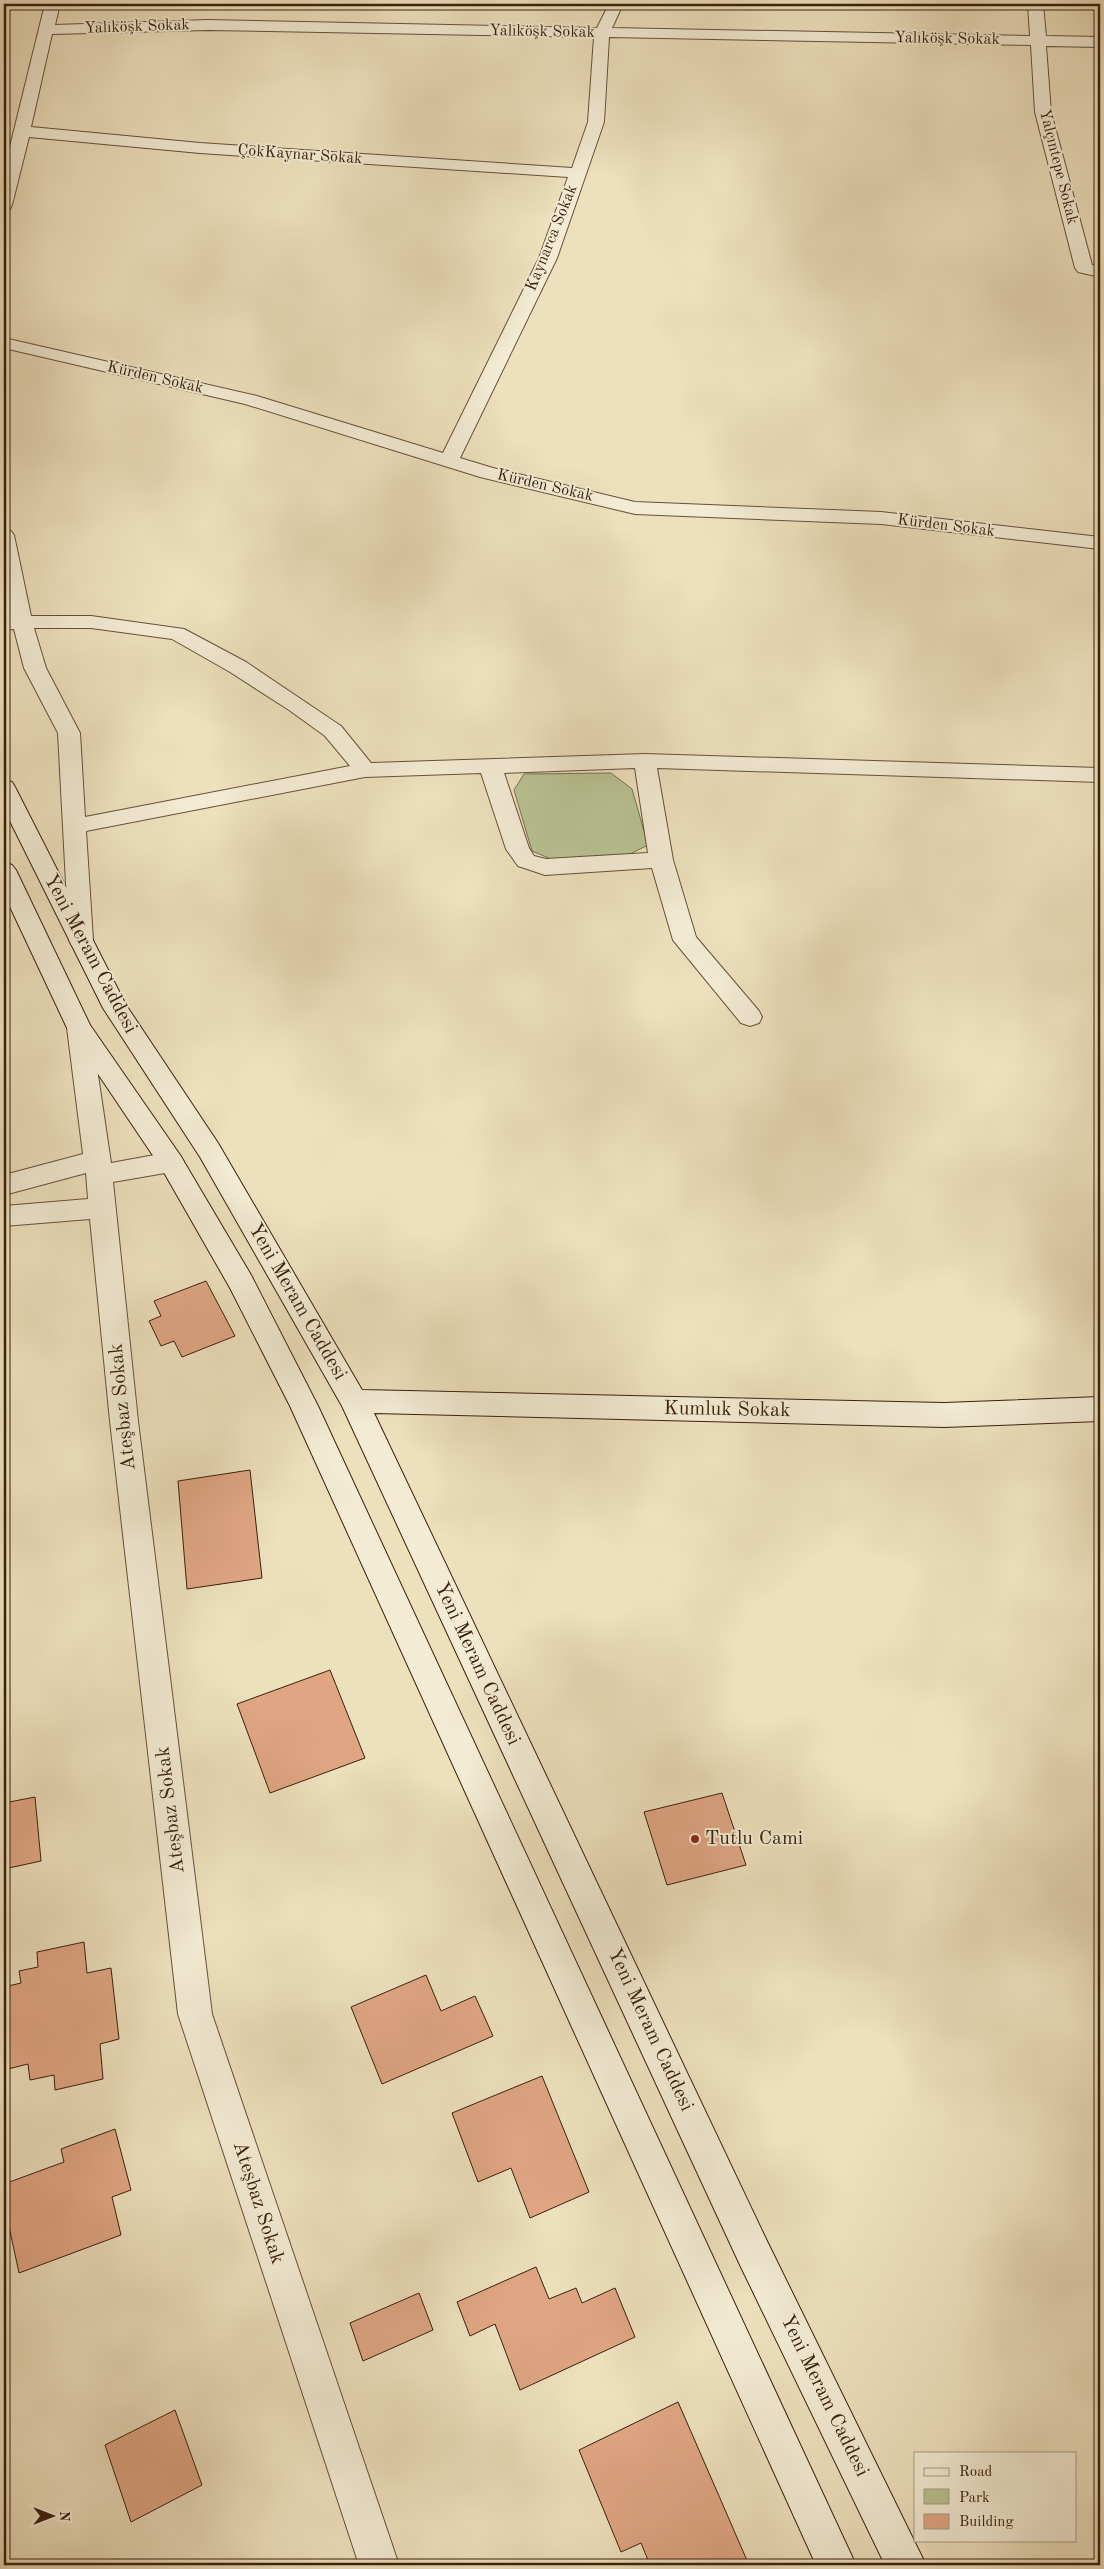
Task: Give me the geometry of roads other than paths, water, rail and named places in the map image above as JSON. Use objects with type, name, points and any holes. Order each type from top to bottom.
[{"type":"street","points":[[4,205],[52,4]]},
{"type":"street","name":"Kaynarca Sokak","points":[[449,461],[548,258],[596,122],[602,33],[616,4]]},
{"type":"street","name":"Yalçıntepe Sokak","points":[[1036,4],[1042,112],[1092,270]]},
{"type":"street","name":"Yalıköşk Sokak","points":[[46,30],[208,25],[1100,42]]},
{"type":"street","name":"ÇokKaynar Sokak","points":[[22,131],[200,148],[578,173]]},
{"type":"street","name":"Kürden Sokak","points":[[4,343],[250,400],[487,473],[635,508],[881,518],[1100,543]]},
{"type":"street","points":[[4,535],[13,623],[68,733],[81,940]]},
{"type":"street","points":[[13,623],[91,622],[177,633],[238,667],[297,704],[333,731],[364,770]]},
{"type":"street","points":[[75,826],[364,770],[645,761],[1100,775]]},
{"type":"street","points":[[645,761],[661,860],[685,940],[750,1017]]},
{"type":"street","points":[[490,766],[518,849],[526,861],[545,867],[661,860]]},
{"type":"street","name":"Yeni Meram Caddesi","points":[[4,787],[115,1008],[209,1150],[354,1401],[754,2252],[906,2565]]},
{"type":"street","name":"Yeni Meram Caddesi","points":[[4,870],[79,1028],[171,1162],[241,1283],[304,1406],[836,2565]]},
{"type":"street","name":"Ateşbaz Sokak","points":[[79,1028],[98,1167],[124,1421],[195,2014],[379,2565]]},
{"type":"street","points":[[4,1185],[98,1167],[171,1162]]},
{"type":"street","points":[[4,1216],[102,1208]]},
{"type":"street","name":"Kumluk Sokak","points":[[354,1401],[944,1415],[1099,1413]]},
{"type":"place","name":"Tutlu Cami","points":[[695,1839]]}]
